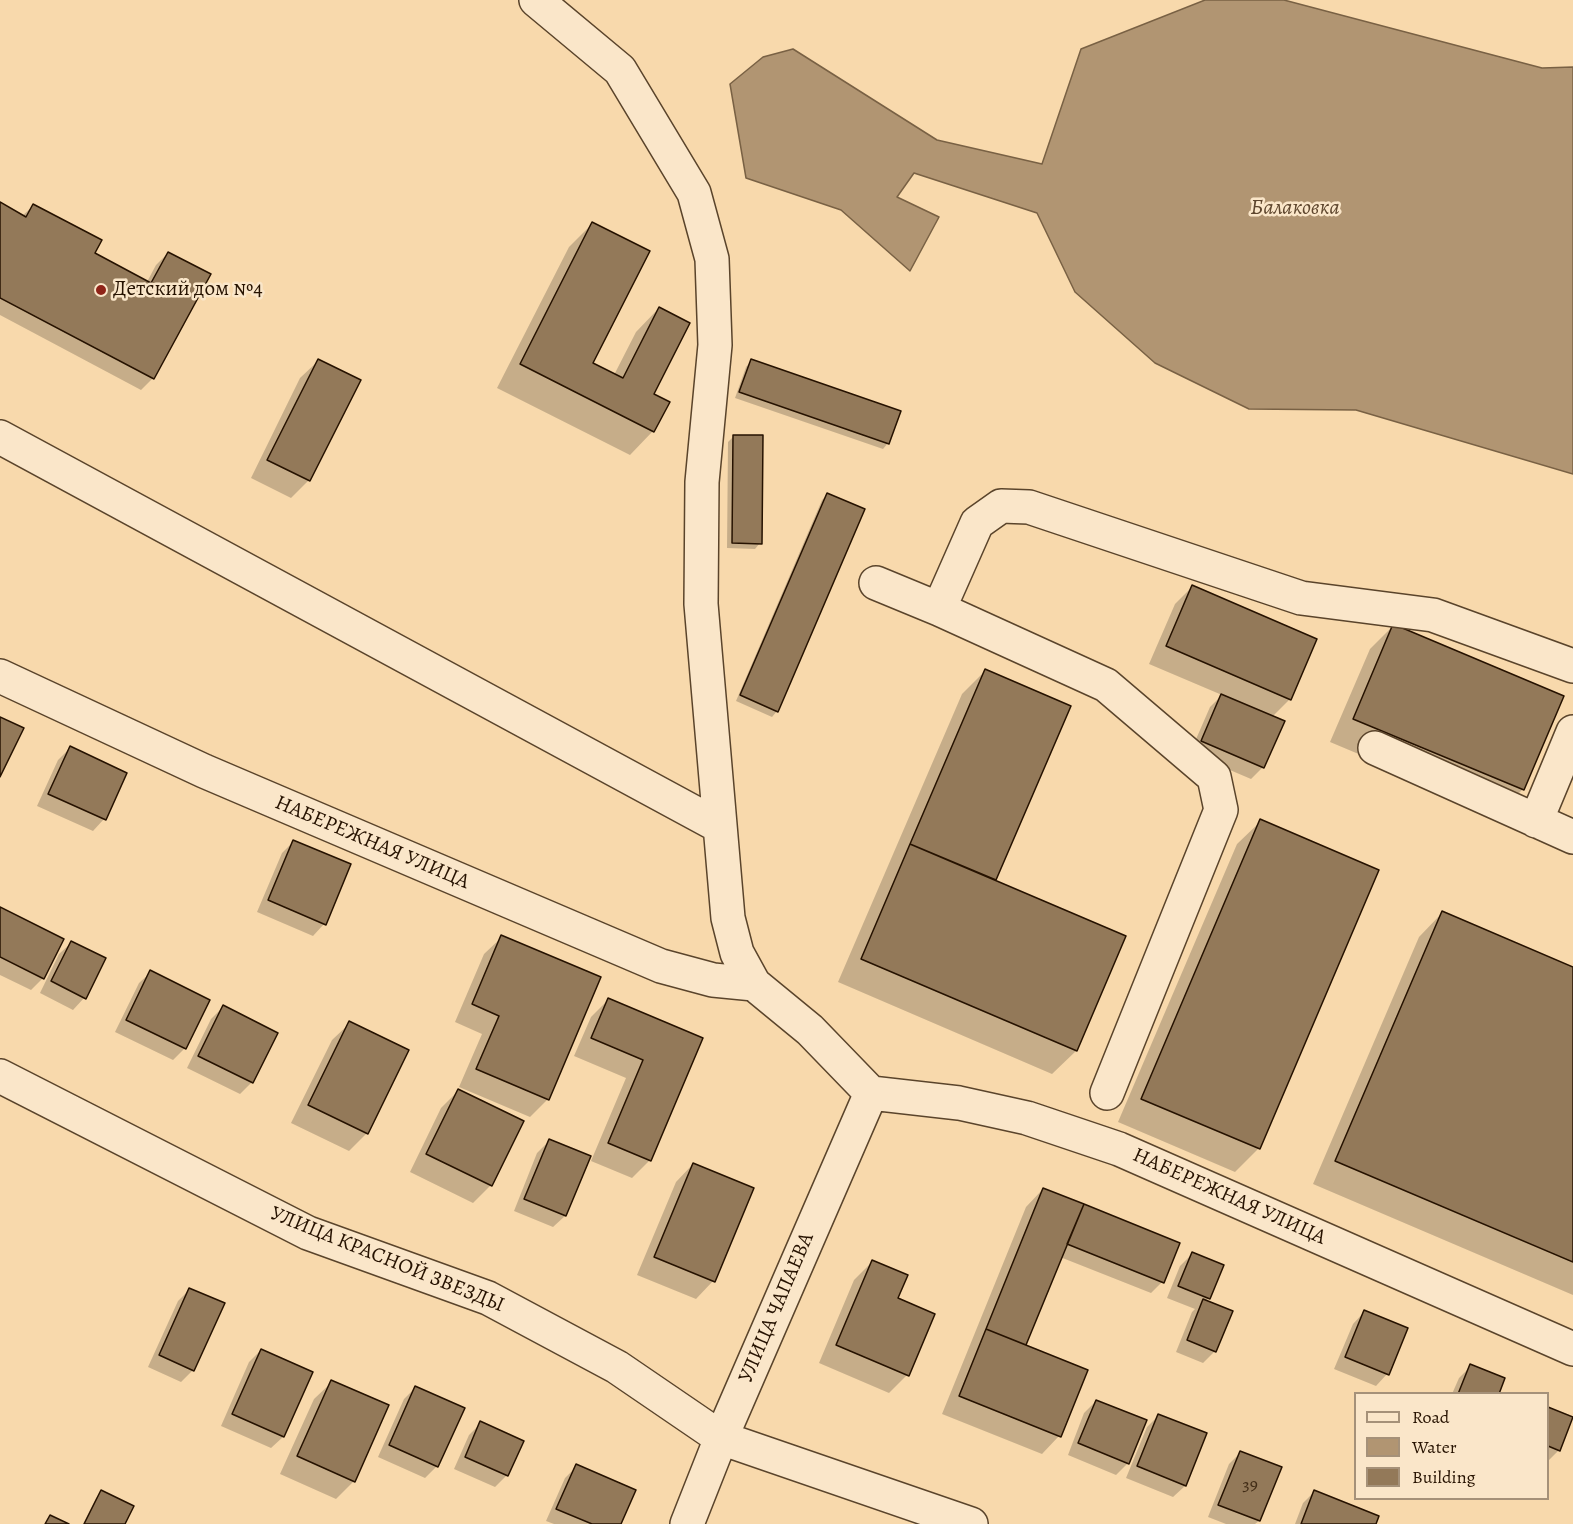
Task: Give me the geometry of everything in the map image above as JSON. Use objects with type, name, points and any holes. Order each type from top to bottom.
[{"type":"street","points":[[536,0],[620,70],[694,193],[712,259],[715,345],[702,482],[701,604],[728,918],[737,953],[754,984],[810,1030],[870,1093]]},
{"type":"street","points":[[0,436],[720,826]]},
{"type":"street","points":[[939,609],[977,523],[1001,506],[1029,507],[1301,598],[1433,615],[1573,666]]},
{"type":"street","points":[[876,583],[1106,685],[1214,777],[1221,810],[1107,1093]]},
{"type":"street","name":"НАБЕРЕЖНАЯ УЛИЦА","points":[[0,676],[214,776],[661,966],[713,980],[754,984]]},
{"type":"street","points":[[1536,821],[1573,732]]},
{"type":"street","points":[[1375,748],[1573,837]]},
{"type":"street","name":"УЛИЦА КРАСНОЙ ЗВЕЗДЫ","points":[[0,1076],[308,1233],[488,1298],[617,1367],[721,1438],[971,1524]]},
{"type":"street","name":"НАБЕРЕЖНАЯ УЛИЦА","points":[[870,1093],[958,1103],[1027,1118],[1119,1149],[1573,1349]]},
{"type":"street","name":"УЛИЦА ЧАПАЕВА","points":[[687,1524],[721,1438],[870,1093]]},
{"type":"water","name":"Балаковка","points":[[1205,0],[1284,0],[1542,68],[1573,67],[1573,474],[1356,410],[1249,409],[1155,363],[1075,292],[1037,213],[914,173],[897,197],[939,217],[910,271],[841,210],[746,178],[730,84],[763,57],[793,49],[937,140],[1042,164],[1081,49]]},
{"type":"building","name":"Детский дом №4","points":[[0,202],[26,217],[33,204],[102,240],[95,253],[151,283],[168,252],[211,274],[154,379],[0,298]]},
{"type":"building","points":[[592,222],[650,251],[593,363],[623,378],[659,307],[690,323],[654,394],[670,402],[654,432],[520,364]]},
{"type":"building","points":[[318,359],[361,380],[310,481],[267,460]]},
{"type":"building","points":[[751,359],[901,411],[889,444],[739,392]]},
{"type":"building","points":[[733,435],[763,435],[762,544],[732,543]]},
{"type":"building","points":[[827,493],[865,509],[778,712],[740,695]]},
{"type":"building","points":[[1192,585],[1317,639],[1291,700],[1166,646]]},
{"type":"building","points":[[1393,624],[1564,696],[1524,790],[1353,719]]},
{"type":"building","points":[[985,669],[1071,706],[996,880],[910,844]]},
{"type":"building","points":[[1221,694],[1285,721],[1264,768],[1201,741]]},
{"type":"building","points":[[0,717],[24,728],[0,777]]},
{"type":"building","points":[[70,746],[127,773],[106,820],[48,794]]},
{"type":"building","points":[[1260,819],[1379,870],[1260,1149],[1141,1099]]},
{"type":"building","points":[[293,840],[351,864],[326,925],[268,900]]},
{"type":"building","points":[[910,844],[1126,936],[1077,1051],[861,959]]},
{"type":"building","points":[[0,907],[64,939],[44,979],[0,957]]},
{"type":"building","points":[[1442,911],[1573,967],[1573,1262],[1335,1161]]},
{"type":"building","points":[[501,935],[601,977],[549,1100],[476,1069],[499,1016],[472,1004]]},
{"type":"building","points":[[71,941],[106,958],[86,999],[51,981]]},
{"type":"building","points":[[150,970],[210,1000],[186,1049],[126,1020]]},
{"type":"building","points":[[608,998],[703,1038],[651,1161],[608,1143],[643,1060],[591,1038]]},
{"type":"building","points":[[223,1005],[278,1033],[253,1083],[198,1056]]},
{"type":"building","points":[[349,1021],[409,1050],[368,1134],[308,1105]]},
{"type":"building","points":[[458,1089],[524,1121],[492,1186],[426,1154]]},
{"type":"building","points":[[549,1139],[591,1156],[566,1216],[524,1199]]},
{"type":"building","points":[[693,1163],[754,1188],[715,1282],[654,1257]]},
{"type":"building","points":[[1043,1188],[1084,1204],[1026,1345],[986,1329]]},
{"type":"building","points":[[1084,1204],[1180,1243],[1164,1283],[1067,1244]]},
{"type":"building","points":[[1192,1252],[1224,1265],[1210,1299],[1178,1286]]},
{"type":"building","points":[[872,1260],[908,1275],[898,1298],[935,1314],[909,1376],[836,1345]]},
{"type":"building","points":[[189,1288],[225,1303],[194,1371],[159,1355]]},
{"type":"building","points":[[1203,1299],[1233,1311],[1216,1352],[1187,1340]]},
{"type":"building","points":[[1364,1310],[1408,1328],[1389,1375],[1345,1357]]},
{"type":"building","points":[[986,1329],[1088,1370],[1061,1437],[959,1396]]},
{"type":"building","points":[[261,1349],[313,1372],[284,1437],[232,1414]]},
{"type":"building","points":[[1470,1364],[1505,1378],[1500,1392],[1459,1392]]},
{"type":"building","points":[[331,1380],[389,1405],[355,1482],[297,1456]]},
{"type":"building","points":[[415,1386],[465,1408],[438,1467],[389,1445]]},
{"type":"building","points":[[1096,1400],[1147,1420],[1129,1464],[1078,1443]]},
{"type":"building","points":[[1549,1407],[1573,1417],[1560,1451],[1549,1446]]},
{"type":"building","points":[[1158,1414],[1207,1433],[1186,1486],[1137,1466]]},
{"type":"building","points":[[480,1421],[524,1441],[508,1476],[465,1457]]},
{"type":"building","points":[[1240,1451],[1282,1467],[1260,1521],[1218,1505]]},
{"type":"building","points":[[576,1464],[636,1490],[621,1524],[592,1524],[556,1509]]},
{"type":"building","points":[[101,1490],[134,1506],[125,1524],[84,1524]]},
{"type":"building","points":[[1314,1490],[1379,1516],[1376,1524],[1301,1524]]},
{"type":"building","points":[[50,1515],[69,1524],[45,1524]]},
{"type":"place","name":"Детский дом №4","points":[[101,290]]}]
